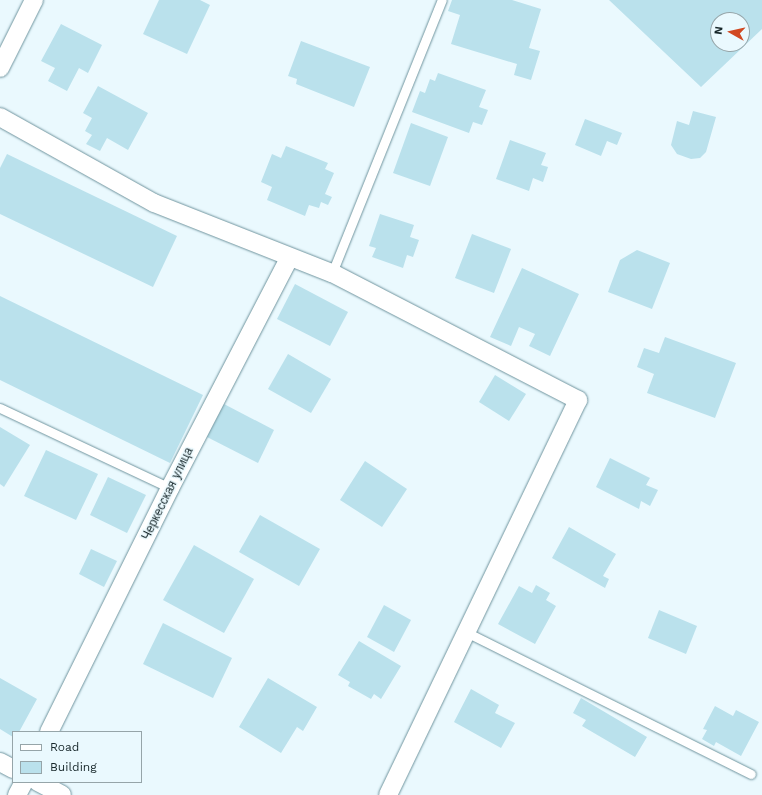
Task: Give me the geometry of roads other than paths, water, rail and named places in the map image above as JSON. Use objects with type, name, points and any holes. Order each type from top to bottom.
[{"type":"street","points":[[0,67],[34,0]]},
{"type":"street","points":[[0,117],[154,203],[289,258],[332,273],[578,400],[468,633],[388,795]]},
{"type":"street","name":"Черкесская улица","points":[[49,731],[170,488],[289,258]]},
{"type":"street","points":[[0,762],[12,768]]},
{"type":"street","points":[[17,795],[23,783]]},
{"type":"street","points":[[40,783],[62,795]]},
{"type":"lane","points":[[332,273],[442,0]]},
{"type":"lane","points":[[0,408],[170,488]]},
{"type":"lane","points":[[468,633],[751,774]]}]
